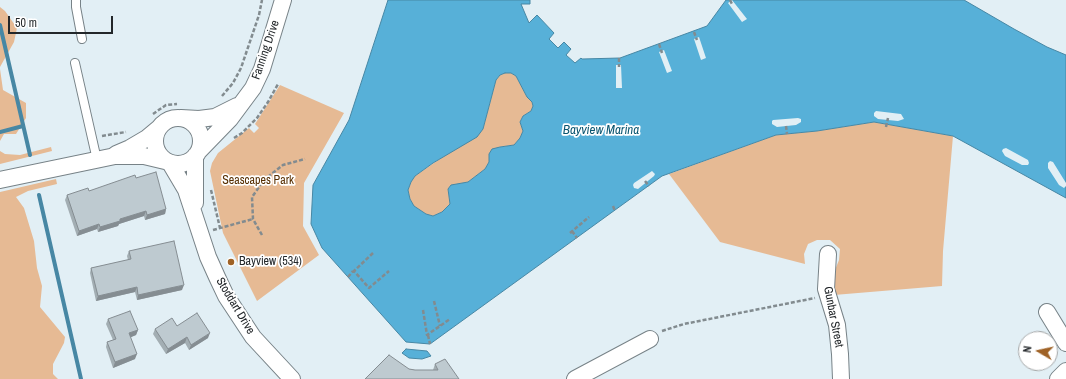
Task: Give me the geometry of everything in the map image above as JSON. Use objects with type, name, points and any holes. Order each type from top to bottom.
[{"type":"street","name":"Fanning Drive","points":[[197,154],[221,130],[253,88],[262,69],[283,0]]},
{"type":"street","name":"Fanning Drive","points":[[181,112],[199,119],[214,117],[232,110],[240,105],[246,98]]},
{"type":"street","points":[[0,180],[97,160],[128,156],[149,156],[175,165],[183,164],[191,160],[197,154],[201,143],[199,132],[181,112],[168,120],[154,123]]},
{"type":"street","points":[[97,160],[130,148],[147,138],[154,123]]},
{"type":"street","points":[[154,123],[155,147],[159,155],[168,162]]},
{"type":"street","name":"Stoddart Drive","points":[[197,154],[194,191],[199,227]]},
{"type":"street","name":"Stoddart Drive","points":[[168,162],[186,190],[217,278],[226,296],[253,337],[290,378]]},
{"type":"street","name":"Gunbar Street","points":[[828,254],[826,289],[837,325],[840,354],[840,379]]},
{"type":"street","points":[[1047,312],[1066,343]]},
{"type":"street","points":[[575,379],[650,339]]},
{"type":"street","points":[[1058,379],[1066,370]]},
{"type":"lane","points":[[76,0],[82,39]]},
{"type":"lane","points":[[75,63],[97,160]]},
{"type":"path","points":[[217,100],[232,84],[241,68],[259,15],[262,0]]},
{"type":"path","points":[[730,0],[732,4]]},
{"type":"path","points":[[694,32],[697,40]]},
{"type":"path","points":[[659,44],[662,53]]},
{"type":"path","points":[[619,58],[619,67]]},
{"type":"path","points":[[230,140],[242,133],[257,118],[278,84]]},
{"type":"path","points":[[154,123],[160,108],[166,105],[172,104],[181,112]]},
{"type":"path","points":[[886,128],[888,118]]},
{"type":"path","points":[[786,126],[787,134]]},
{"type":"path","points":[[92,138],[133,131]]},
{"type":"path","points":[[262,234],[253,219],[252,198],[264,180],[283,165],[306,160]]},
{"type":"path","points":[[645,181],[649,186]]},
{"type":"path","points":[[210,185],[220,228]]},
{"type":"path","points":[[613,206],[615,211]]},
{"type":"path","points":[[577,238],[571,232],[589,217]]},
{"type":"path","points":[[199,227],[220,228],[253,219]]},
{"type":"path","points":[[348,277],[373,253]]},
{"type":"path","points":[[354,271],[369,288],[389,271]]},
{"type":"path","points":[[650,339],[662,330],[827,295]]},
{"type":"path","points":[[434,301],[440,326]]},
{"type":"path","points":[[422,310],[430,344]]},
{"type":"path","points":[[428,335],[450,319]]},
{"type":"green space","points":[[0,7],[5,11],[17,28],[14,42],[0,67]]},
{"type":"green space","points":[[0,69],[3,90],[26,103],[26,118],[16,134],[4,134],[0,141]]},
{"type":"green space","points":[[511,73],[516,76],[533,106],[531,111],[523,116],[520,122],[523,131],[520,138],[514,145],[500,147],[489,154],[489,162],[485,169],[468,182],[451,186],[448,189],[450,204],[442,212],[433,216],[426,214],[414,206],[410,199],[408,190],[411,182],[415,176],[483,129],[496,80],[500,75]]},
{"type":"green space","name":"Seascapes Park","points":[[280,85],[344,113],[304,183],[303,226],[319,255],[257,301],[223,233],[210,171],[212,163],[218,153],[249,128],[254,133],[259,128],[255,124]]},
{"type":"green space","points":[[874,122],[953,136],[943,251],[942,286],[834,295],[833,275],[839,260],[840,249],[830,240],[817,240],[808,244],[804,254],[805,264],[720,242],[669,174],[776,135],[817,131]]},
{"type":"green space","points":[[51,147],[52,151],[0,164],[0,151],[5,154],[20,155]]},
{"type":"green space","points":[[56,179],[57,184],[28,191],[16,197],[24,208],[34,241],[37,268],[42,286],[40,307],[65,337],[64,343],[53,364],[53,374],[58,379],[0,379],[0,192]]},
{"type":"water","name":"Bayview Marina","points":[[388,0],[530,0],[530,4],[521,4],[529,23],[537,15],[554,33],[549,39],[558,48],[564,42],[571,49],[566,55],[575,63],[581,58],[620,58],[707,26],[726,0],[964,0],[1047,47],[1066,55],[1066,198],[953,136],[874,122],[817,131],[776,135],[662,176],[430,344],[406,342],[322,248],[311,224],[313,185],[349,120]],"holes":[[[511,73],[516,76],[533,106],[531,111],[523,116],[520,122],[523,131],[520,138],[514,145],[492,149],[489,154],[489,162],[485,169],[468,182],[451,185],[448,189],[450,204],[442,212],[433,216],[426,214],[414,206],[410,199],[408,190],[411,182],[415,176],[433,163],[477,137],[483,129],[496,80],[500,75]]]},
{"type":"water","points":[[406,349],[427,351],[431,356],[422,359],[409,358],[402,353]]},
{"type":"pier","points":[[732,0],[747,19],[742,22],[728,3]]},
{"type":"pier","points":[[699,37],[706,58],[701,60],[694,39]]},
{"type":"pier","points":[[664,50],[672,71],[667,73],[659,52]]},
{"type":"pier","points":[[616,65],[621,65],[622,88],[616,88]]},
{"type":"pier","points":[[876,111],[901,114],[904,119],[898,121],[878,119],[874,116]]},
{"type":"pier","points":[[801,119],[801,122],[796,125],[777,127],[772,124],[773,120]]},
{"type":"pier","points":[[1006,148],[1028,160],[1028,165],[1022,165],[1005,156],[1002,151]]},
{"type":"pier","points":[[1050,161],[1053,162],[1066,183],[1064,188],[1059,185],[1048,168],[1048,163]]},
{"type":"pier","points":[[652,171],[655,174],[654,176],[638,189],[634,188],[634,183]]},
{"type":"building","points":[[156,172],[166,209],[147,215],[146,211],[100,227],[99,224],[79,231],[67,195],[88,188],[89,191],[135,175],[136,178]]},
{"type":"building","points":[[174,241],[184,285],[138,295],[137,287],[98,296],[91,268],[131,259],[129,251]]},
{"type":"building","points":[[130,311],[138,330],[129,333],[137,354],[115,362],[107,342],[116,339],[108,319]]},
{"type":"building","points":[[197,313],[210,333],[191,345],[187,337],[168,349],[155,329],[172,318],[177,326]]},
{"type":"building","points":[[389,355],[409,369],[415,370],[438,370],[435,364],[445,359],[459,379],[365,379]]},
{"type":"waterway","points":[[0,25],[30,155]]},
{"type":"waterway","points":[[0,132],[23,126]]},
{"type":"waterway","points":[[39,195],[81,379]]},
{"type":"place","name":"Bayview (534)","points":[[231,262]]}]
